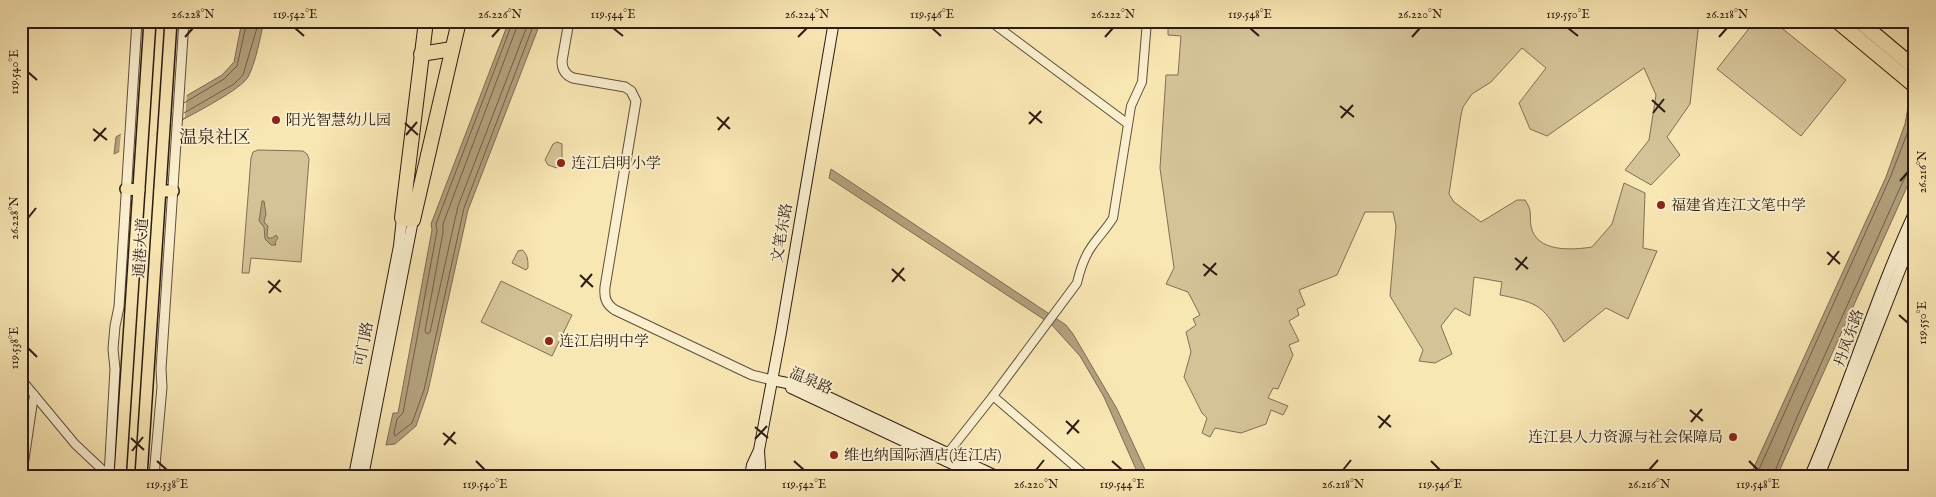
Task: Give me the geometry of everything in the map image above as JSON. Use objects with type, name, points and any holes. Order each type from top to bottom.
[{"type":"highway","points":[[407,219],[421,54],[426,21]]},
{"type":"highway","points":[[450,21],[452,49]]},
{"type":"highway","points":[[452,49],[454,21]]},
{"type":"highway","points":[[407,219],[459,21]]},
{"type":"highway","points":[[452,49],[465,21]]},
{"type":"highway","points":[[1837,21],[1914,85]]},
{"type":"highway","points":[[1859,21],[1915,68]]},
{"type":"highway","points":[[421,54],[452,49]]},
{"type":"main road","name":"通港大道","points":[[120,476],[150,21]]},
{"type":"main road","name":"通港大道","points":[[142,476],[171,21]]},
{"type":"main road","name":"文笔东路","points":[[758,476],[760,466],[759,450],[834,21]]},
{"type":"main road","points":[[126,189],[139,190]]},
{"type":"main road","points":[[160,191],[173,192]]},
{"type":"main road","name":"丹凤东路","points":[[1810,476],[1915,211]]},
{"type":"main road","name":"可门路","points":[[354,476],[399,246],[407,219]]},
{"type":"main road","name":"可门路","points":[[363,476],[407,219]]},
{"type":"main road","name":"丹凤东路","points":[[1819,476],[1915,232]]},
{"type":"main road","name":"温泉路","points":[[772,380],[807,387],[996,476]]},
{"type":"main road","name":"温泉路","points":[[772,380],[978,476]]},
{"type":"main road","name":"文笔东路","points":[[750,476],[752,465],[759,450]]},
{"type":"street","points":[[109,476],[115,369],[113,350],[119,308],[137,21]]},
{"type":"street","points":[[154,476],[161,397],[161,369],[184,21]]},
{"type":"street","points":[[569,21],[562,61],[565,72],[573,78],[626,87],[632,91],[636,101],[605,287],[604,296],[607,303],[615,310],[752,375],[772,380]]},
{"type":"street","points":[[990,21],[1128,124]]},
{"type":"street","points":[[948,453],[1077,283],[1082,264],[1091,247],[1113,218],[1131,106],[1142,82],[1147,21]]},
{"type":"street","points":[[21,379],[75,444],[109,476]]},
{"type":"street","points":[[22,476],[34,395]]},
{"type":"street","points":[[993,396],[1086,476]]},
{"type":"shaded area","points":[[1168,21],[1699,21],[1690,104],[1667,137],[1680,155],[1651,185],[1625,170],[1649,140],[1656,95],[1644,68],[1547,136],[1530,129],[1519,103],[1546,68],[1522,48],[1491,82],[1472,94],[1463,107],[1461,115],[1449,194],[1454,202],[1481,222],[1517,200],[1525,200],[1530,210],[1531,226],[1534,235],[1540,241],[1556,248],[1575,249],[1592,247],[1612,224],[1624,183],[1645,193],[1643,248],[1657,251],[1628,319],[1606,308],[1564,342],[1546,313],[1540,308],[1524,301],[1500,295],[1502,282],[1474,277],[1470,316],[1455,308],[1441,326],[1452,354],[1435,363],[1419,361],[1423,350],[1390,296],[1396,226],[1393,212],[1365,212],[1337,275],[1299,290],[1305,305],[1297,309],[1299,315],[1289,321],[1299,341],[1289,345],[1293,355],[1278,389],[1273,388],[1268,398],[1288,406],[1283,415],[1271,410],[1266,424],[1241,433],[1215,428],[1210,437],[1202,433],[1207,418],[1202,413],[1184,377],[1191,352],[1186,332],[1196,325],[1193,319],[1200,315],[1188,292],[1166,284],[1174,268],[1160,168],[1166,75],[1178,75],[1181,36],[1168,35]]},
{"type":"shaded area","points":[[1755,21],[1773,21],[1846,80],[1801,136],[1717,69]]},
{"type":"shaded area","points":[[557,142],[562,144],[562,163],[557,168],[548,165],[545,160],[553,144]]},
{"type":"shaded area","points":[[258,150],[303,151],[309,159],[301,262],[251,258],[249,273],[242,273],[251,158],[253,152]]},
{"type":"shaded area","points":[[522,250],[527,258],[528,268],[526,270],[512,263],[518,251]]},
{"type":"shaded area","points":[[501,281],[572,315],[552,356],[481,322]]},
{"type":"water","points":[[242,21],[264,21],[258,50],[248,77],[240,85],[208,106],[114,154],[116,137],[222,75],[234,62]]},
{"type":"water","points":[[509,21],[541,21],[468,210],[428,391],[416,426],[395,444],[386,445],[393,413],[398,413],[432,230],[431,224]]},
{"type":"water","points":[[1915,88],[1915,169],[1777,476],[1750,476],[1886,177],[1905,124],[1910,96]]},
{"type":"water","points":[[831,169],[1066,325],[1117,409],[1148,476],[1139,476],[1104,397],[1080,356],[1051,324],[829,178]]},
{"type":"water","points":[[262,201],[264,201],[266,214],[264,222],[268,226],[267,235],[268,238],[272,238],[276,235],[278,238],[275,242],[276,245],[271,245],[265,239],[264,227],[259,221]]},
{"type":"pier","points":[[187,93],[185,117],[119,155],[121,132]]},
{"type":"place","name":"阳光智慧幼儿园","points":[[276,120]]},
{"type":"place","name":"连江启明小学","points":[[561,163]]},
{"type":"place","name":"福建省连江文笔中学","points":[[1661,205]]},
{"type":"place","name":"连江启明中学","points":[[549,341]]},
{"type":"place","name":"连江县人力资源与社会保障局","points":[[1733,437]]},
{"type":"place","name":"维也纳国际酒店(连江店)","points":[[834,455]]},
{"type":"district","name":"温泉社区","points":[[215,138]]}]
